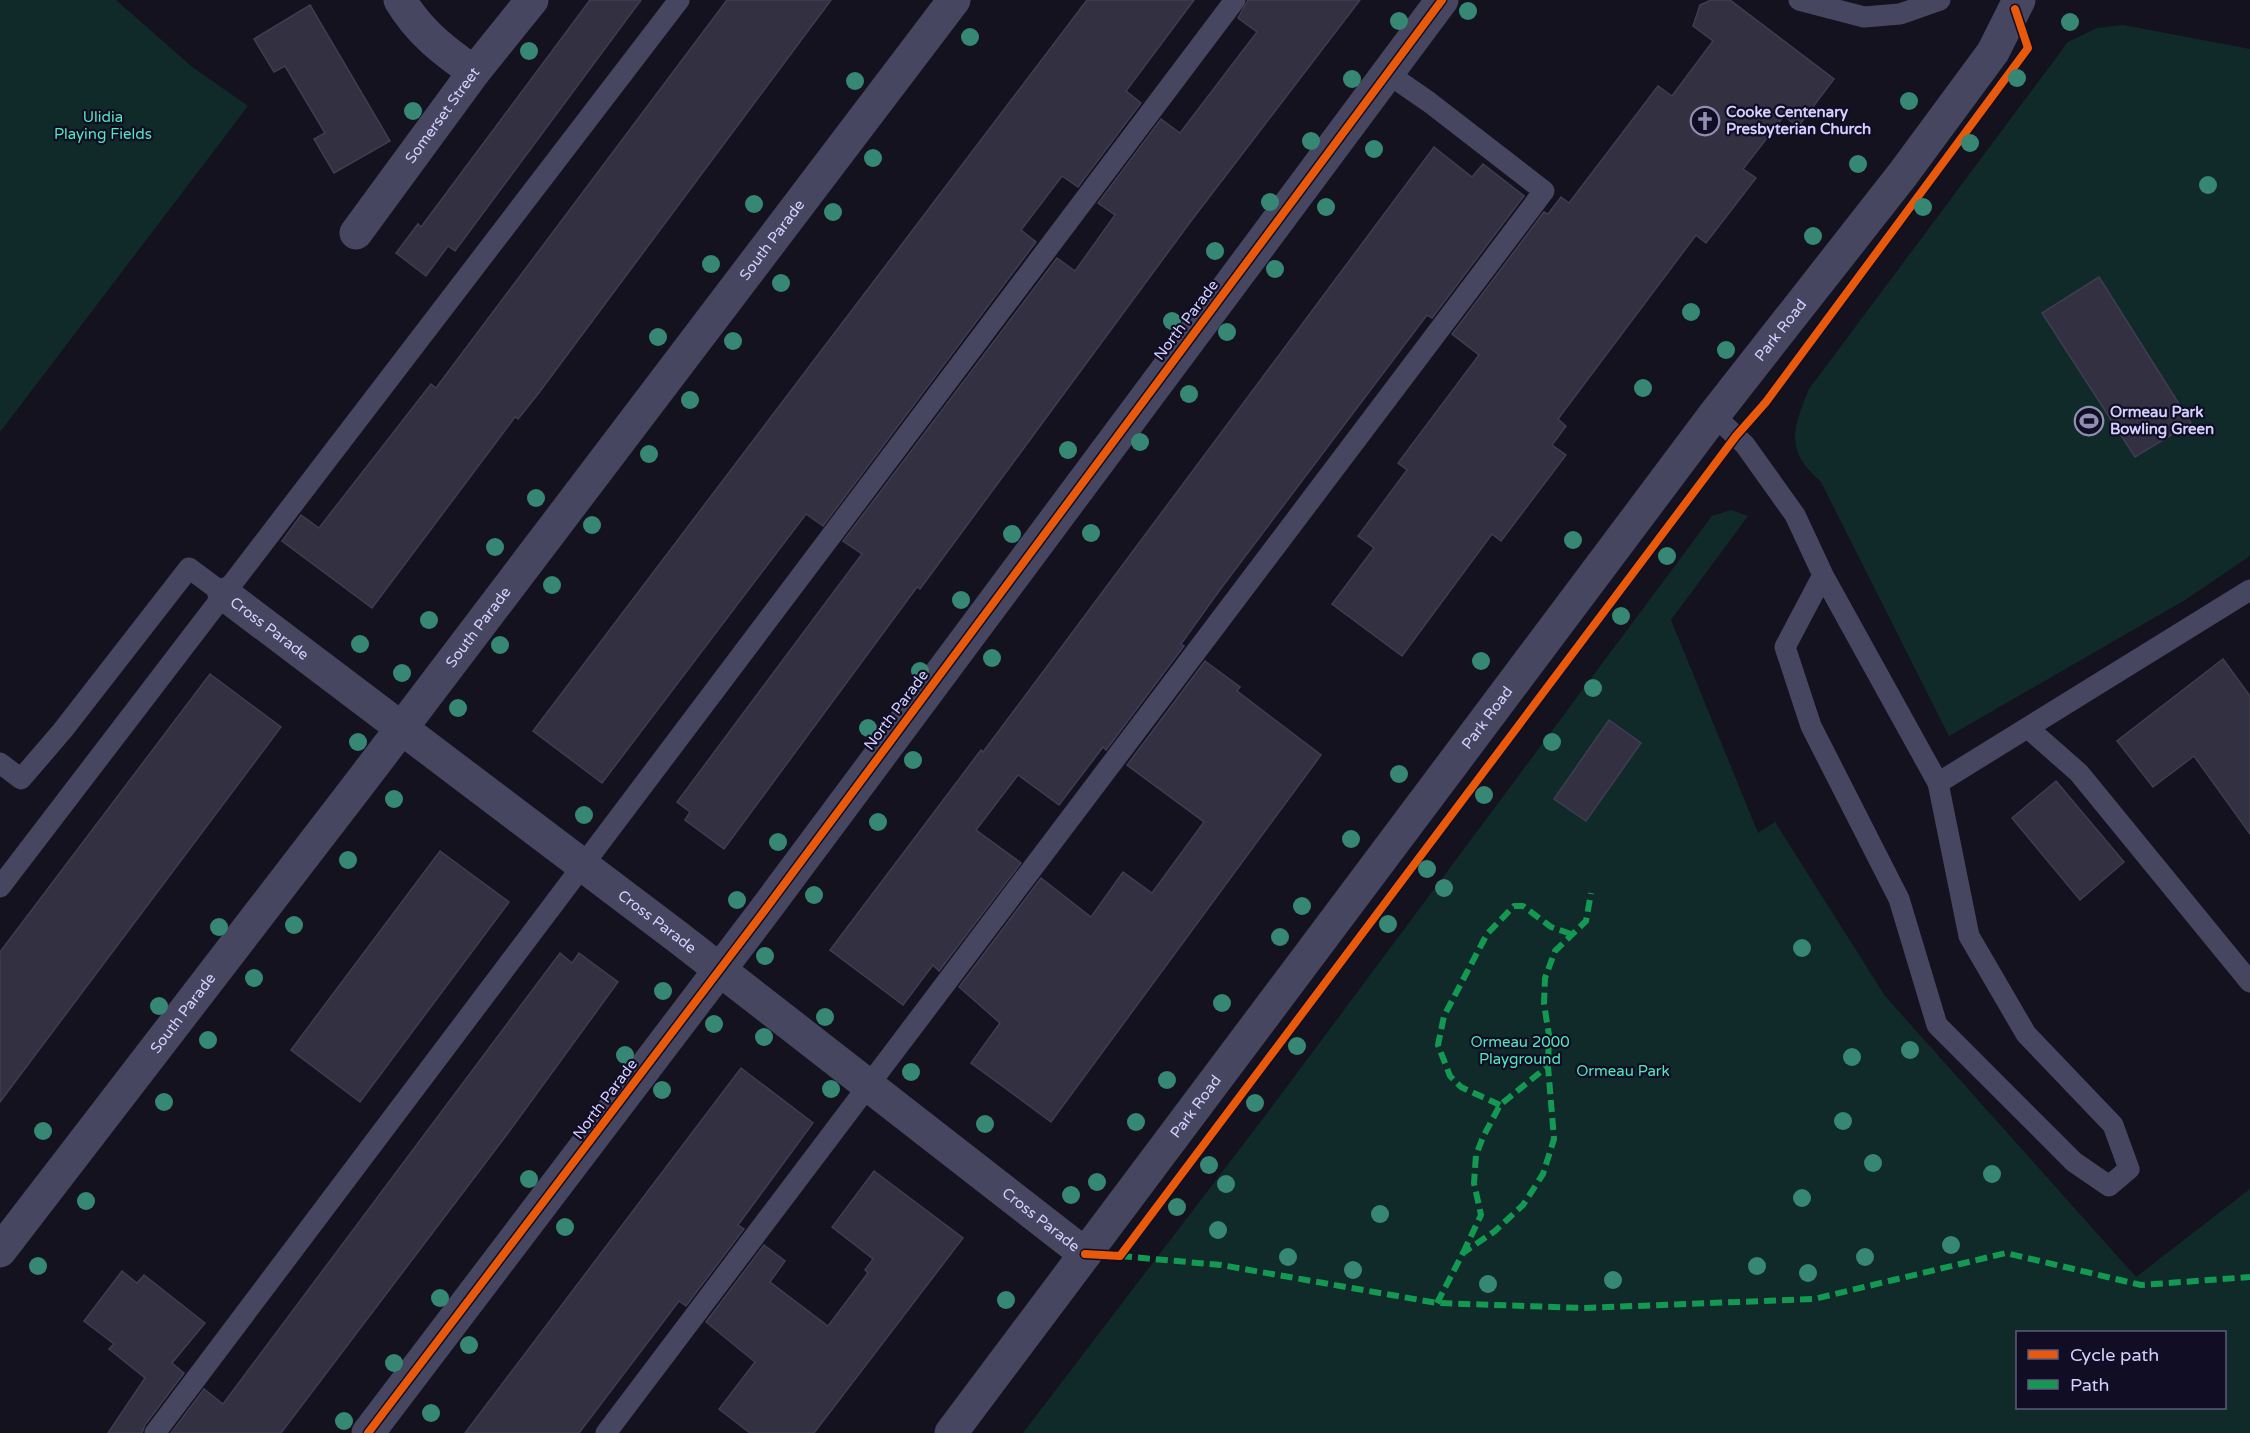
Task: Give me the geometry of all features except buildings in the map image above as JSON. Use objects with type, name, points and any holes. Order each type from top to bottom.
[{"type":"street","points":[[400,0],[410,17],[433,42],[474,72]]},
{"type":"street","name":"Somerset Street","points":[[356,233],[474,72],[531,0]]},
{"type":"street","name":"South Parade","points":[[0,1251],[402,728],[954,0]]},
{"type":"street","name":"Park Road","points":[[951,1433],[1714,415],[1903,174],[1993,52],[2019,0]]},
{"type":"street","name":"North Parade","points":[[368,1433],[720,969],[1387,73],[1437,2]]},
{"type":"street","name":"Cross Parade","points":[[224,594],[720,969],[1085,1254]]},
{"type":"lane","points":[[0,887],[679,0]]},
{"type":"lane","points":[[155,1433],[1235,0]]},
{"type":"lane","points":[[1799,0],[1864,17],[1900,14],[1940,0]]},
{"type":"lane","points":[[606,1433],[1544,191],[1429,102],[1387,73]]},
{"type":"lane","points":[[1714,415],[1745,446],[1795,515],[1823,575],[1938,783],[1969,936],[2026,1034],[2113,1125],[2129,1169],[2109,1186],[2074,1162],[1937,1025],[1899,899],[1811,726],[1785,647],[1823,575]]},
{"type":"lane","points":[[0,763],[21,779],[70,721],[189,568],[224,594]]},
{"type":"lane","points":[[1938,783],[2250,591]]},
{"type":"lane","points":[[2028,728],[2079,773],[2250,982]]},
{"type":"green space","name":"Ulidia Playing Fields","points":[[0,0],[116,0],[191,66],[248,106],[0,432]]},
{"type":"green space","points":[[2123,25],[2250,49],[2250,556],[2185,600],[1949,736],[1821,482],[1802,460],[1795,439],[1796,428],[1809,389],[2068,42],[2097,28]]},
{"type":"green space","name":"Ormeau Park","points":[[1731,510],[1748,516],[1671,620],[1758,833],[1775,822],[1885,996],[2136,1277],[2250,1189],[2250,1433],[1023,1433],[1271,1108],[1712,516]]},
{"type":"marked path","points":[[1437,1303],[1463,1253],[1495,1231],[1523,1205],[1543,1174],[1554,1139],[1548,1066],[1549,1035],[1544,1004],[1545,978],[1555,951],[1586,921],[1591,893]]},
{"type":"marked path","points":[[1500,1105],[1461,1087],[1450,1076],[1438,1045],[1444,1016],[1487,934],[1514,906],[1523,906],[1551,927],[1571,934]]},
{"type":"marked path","points":[[1463,1253],[1481,1215],[1474,1183],[1476,1155],[1483,1137],[1500,1105],[1548,1066]]},
{"type":"marked path","points":[[1120,1256],[1221,1265],[1437,1303],[1584,1308],[1814,1299],[2006,1253],[2141,1285],[2250,1277]]},
{"type":"cycle path","points":[[368,1433],[762,914],[1442,0]]},
{"type":"cycle path","points":[[1085,1254],[1120,1256],[1736,436],[1766,402],[2028,48],[2015,9]]},
{"type":"place","name":"Cooke Centenary Presbyterian Church","points":[[1705,121]]},
{"type":"place","name":"Ormeau Park Bowling Green","points":[[2089,421]]},
{"type":"park label","name":"Ormeau 2000 Playground","points":[[1520,1050]]}]
